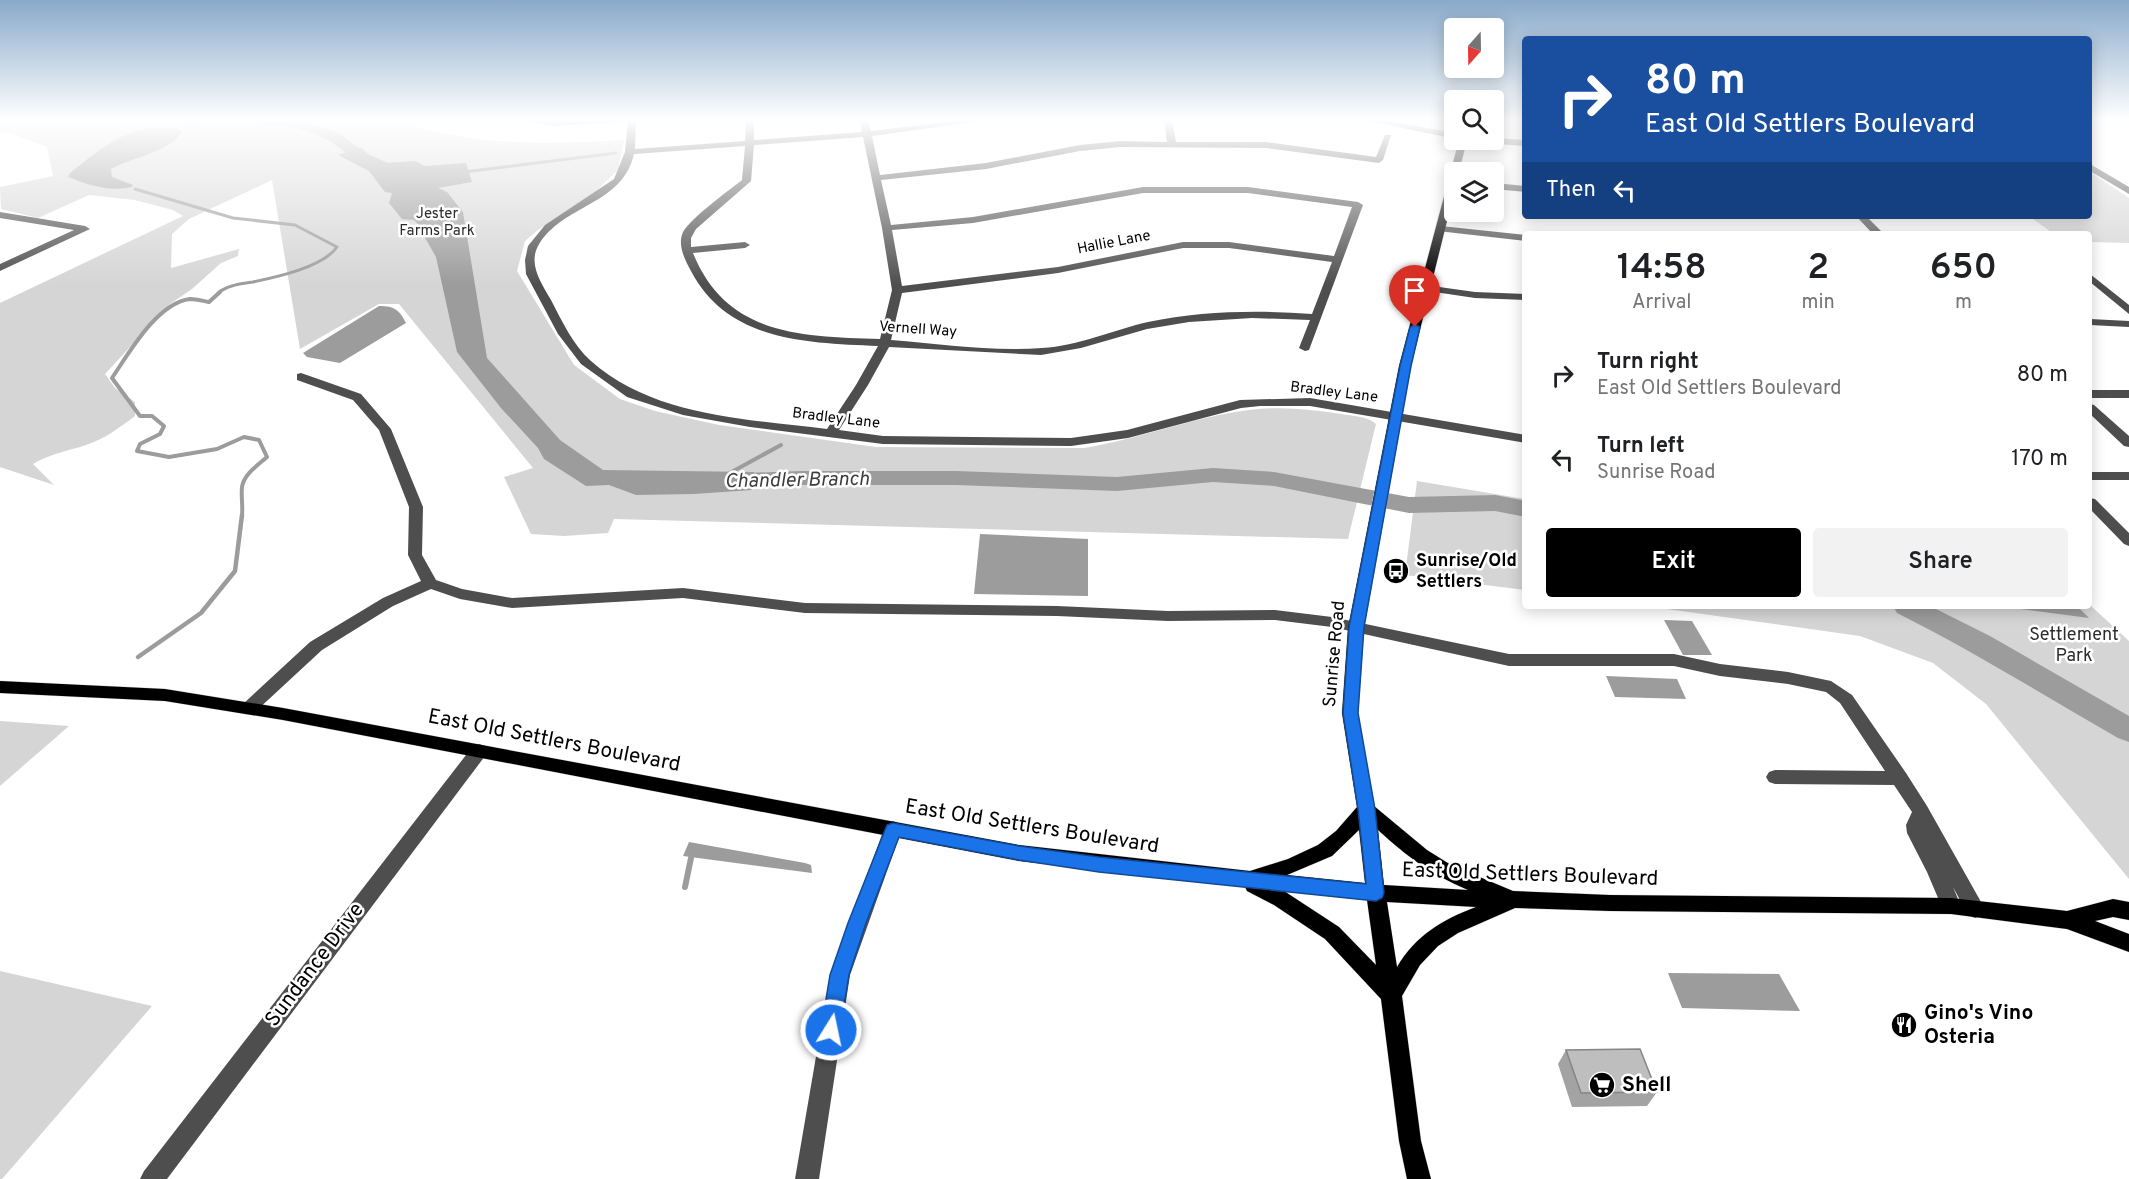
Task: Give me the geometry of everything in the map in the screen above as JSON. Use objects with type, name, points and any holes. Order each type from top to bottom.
[{"type":"main road","name":"Sunrise Road","points":[[1419,1179],[1410,1141],[1366,809],[1350,713],[1356,627],[1405,366],[1444,218]]},
{"type":"main road","name":"East Old Settlers Boulevard","points":[[0,687],[165,695],[249,708],[1019,853],[1246,881],[1376,893],[1514,900],[1951,906],[2067,920],[2129,943]]},
{"type":"main road","points":[[1246,881],[1299,863],[1324,851],[1336,842],[1366,809],[1420,856],[1444,870],[1514,900]]},
{"type":"main road","points":[[1246,881],[1281,899],[1332,933],[1391,995],[1413,959],[1432,939],[1460,923],[1514,900]]},
{"type":"main road","name":"East Old Settlers Boulevard","points":[[2067,920],[2113,908],[2129,911]]},
{"type":"street","name":"Bradley Lane","points":[[622,175],[618,181],[550,227],[532,247],[531,274],[564,333],[585,362],[631,394],[693,413],[830,434],[908,441],[1071,442],[1106,438],[1217,408],[1260,402],[1310,402],[1522,438]]},
{"type":"street","points":[[745,245],[687,251],[685,240],[692,227],[746,181],[748,175]]},
{"type":"street","points":[[830,434],[862,385],[885,343],[897,290],[876,175]]},
{"type":"street","points":[[877,178],[902,175]]},
{"type":"street","points":[[2103,175],[2129,191]]},
{"type":"street","points":[[1504,187],[1522,189]]},
{"type":"street","points":[[887,228],[973,220],[1143,190],[1248,190],[1358,205],[1305,348]]},
{"type":"street","points":[[0,215],[84,229],[0,268]]},
{"type":"street","points":[[1864,219],[1876,231]]},
{"type":"street","points":[[1441,229],[1522,238]]},
{"type":"street","name":"Hallie Lane","points":[[897,290],[1058,270],[1184,245],[1229,245],[1337,260]]},
{"type":"street","name":"Vernell Way","points":[[687,251],[699,277],[725,307],[746,321],[775,332],[803,338],[1041,352],[1070,348],[1106,336],[1194,318],[1269,315],[1316,317]]},
{"type":"street","points":[[2092,279],[2129,311]]},
{"type":"street","points":[[1425,288],[1475,295],[1522,297]]},
{"type":"street","points":[[2092,321],[2129,324]]},
{"type":"street","points":[[301,377],[357,397],[385,429],[416,507],[415,555],[430,583],[460,594],[512,603],[683,593],[805,608],[1057,611],[1168,616],[1275,615],[1332,622],[1509,660],[1674,660],[1719,670],[1788,678],[1831,687],[1846,699],[1900,778],[1975,909]]},
{"type":"street","points":[[2092,394],[2129,394]]},
{"type":"street","points":[[2092,410],[2129,443]]},
{"type":"street","points":[[2092,477],[2129,476]]},
{"type":"street","points":[[2092,504],[2129,542]]},
{"type":"street","points":[[249,708],[316,646],[388,602],[430,583]]},
{"type":"street","name":"Sundance Drive","points":[[152,1179],[479,751]]},
{"type":"street","points":[[1775,777],[1900,778]]},
{"type":"street","points":[[1919,808],[1915,825],[1916,833],[1936,870],[1951,906]]},
{"type":"street","points":[[807,1179],[840,975],[857,923],[893,830]]},
{"type":"green space","name":"Jester Farms Park","points":[[613,175],[595,192],[525,241],[517,271],[574,365],[620,399],[655,411],[719,425],[876,447],[1084,448],[1228,413],[1261,409],[1307,409],[1359,417],[1376,424],[1348,539],[614,519],[608,533],[564,536],[531,534],[504,477],[533,468],[399,304],[379,304],[300,349],[272,180],[189,219],[172,234],[171,268],[239,249],[238,256],[221,263],[192,289],[170,304],[105,374],[115,388],[135,402],[135,416],[100,439],[33,464],[54,485],[0,467],[0,303],[183,216],[173,210],[135,200],[89,195],[38,218],[1,209],[0,187],[53,176]]},
{"type":"green space","points":[[2092,175],[2129,198],[2129,243],[2092,242],[2092,231],[2050,231],[2033,219],[2092,219]]},
{"type":"green space","points":[[1417,481],[1522,498],[1522,590],[1405,575]]},
{"type":"green space","name":"Settlement Park","points":[[2092,607],[2129,641],[2129,879],[1986,704],[1933,663],[1860,636],[1666,609],[2092,609]]},
{"type":"green space","points":[[0,721],[69,726],[0,786]]},
{"type":"green space","points":[[0,971],[152,1006],[2,1179],[0,1179]]},
{"type":"shaded area","points":[[69,175],[112,175],[133,185],[124,188],[107,188],[68,177]]},
{"type":"shaded area","points":[[372,175],[470,175],[472,182],[438,188],[447,192],[463,212],[487,358],[560,440],[603,470],[754,472],[752,490],[636,495],[609,485],[586,486],[544,459],[538,448],[501,408],[457,352],[436,257],[424,236],[425,232],[414,220],[402,219],[389,203],[392,193],[385,192]]},
{"type":"shaded area","points":[[379,306],[396,310],[406,323],[340,363],[307,357],[303,353]]},
{"type":"shaded area","points":[[980,534],[1088,539],[1088,596],[974,594]]},
{"type":"shaded area","points":[[2020,609],[2080,609],[2089,618]]},
{"type":"shaded area","points":[[1664,620],[1692,621],[1712,655],[1683,655]]},
{"type":"shaded area","points":[[1606,676],[1677,679],[1686,699],[1615,697]]},
{"type":"shaded area","points":[[689,842],[805,863],[811,865],[812,873],[683,856]]},
{"type":"shaded area","points":[[1668,973],[1779,974],[1800,1011],[1682,1008]]},
{"type":"building","points":[[1640,1049],[1657,1092],[1581,1093],[1566,1050]]},
{"type":"waterway","points":[[135,189],[233,218],[295,225],[337,247],[311,266],[274,277],[234,285],[218,293]]},
{"type":"waterway","points":[[220,292],[209,302],[190,299],[166,310],[155,319],[135,343],[112,378],[140,416],[152,416],[164,426],[160,434],[140,444],[137,451],[169,457],[217,449],[244,437],[259,440],[267,457],[252,470],[243,482],[242,515]]},
{"type":"waterway","points":[[728,474],[781,445]]},
{"type":"waterway","name":"Chandler Branch","points":[[717,481],[801,478],[956,478],[1117,484],[1213,475],[1274,479],[1409,505],[1495,503],[1522,508]]},
{"type":"waterway","points":[[138,657],[201,613],[235,571],[242,515]]},
{"type":"waterway","name":"Chandler Branch","points":[[1913,609],[1980,643],[2129,730]]},
{"type":"waterway","points":[[685,887],[691,858]]},
{"type":"place","name":"Sunrise/Old Settlers","points":[[1396,571]]},
{"type":"place","name":"Gino's Vino Osteria","points":[[1904,1025]]},
{"type":"place","name":"Shell","points":[[1602,1085]]},
{"type":"route","points":[[831,1030],[840,975],[857,923],[893,830],[1019,853],[1099,864],[1376,893],[1366,809],[1350,713],[1352,675],[1356,627],[1405,366],[1415,327]]}]
